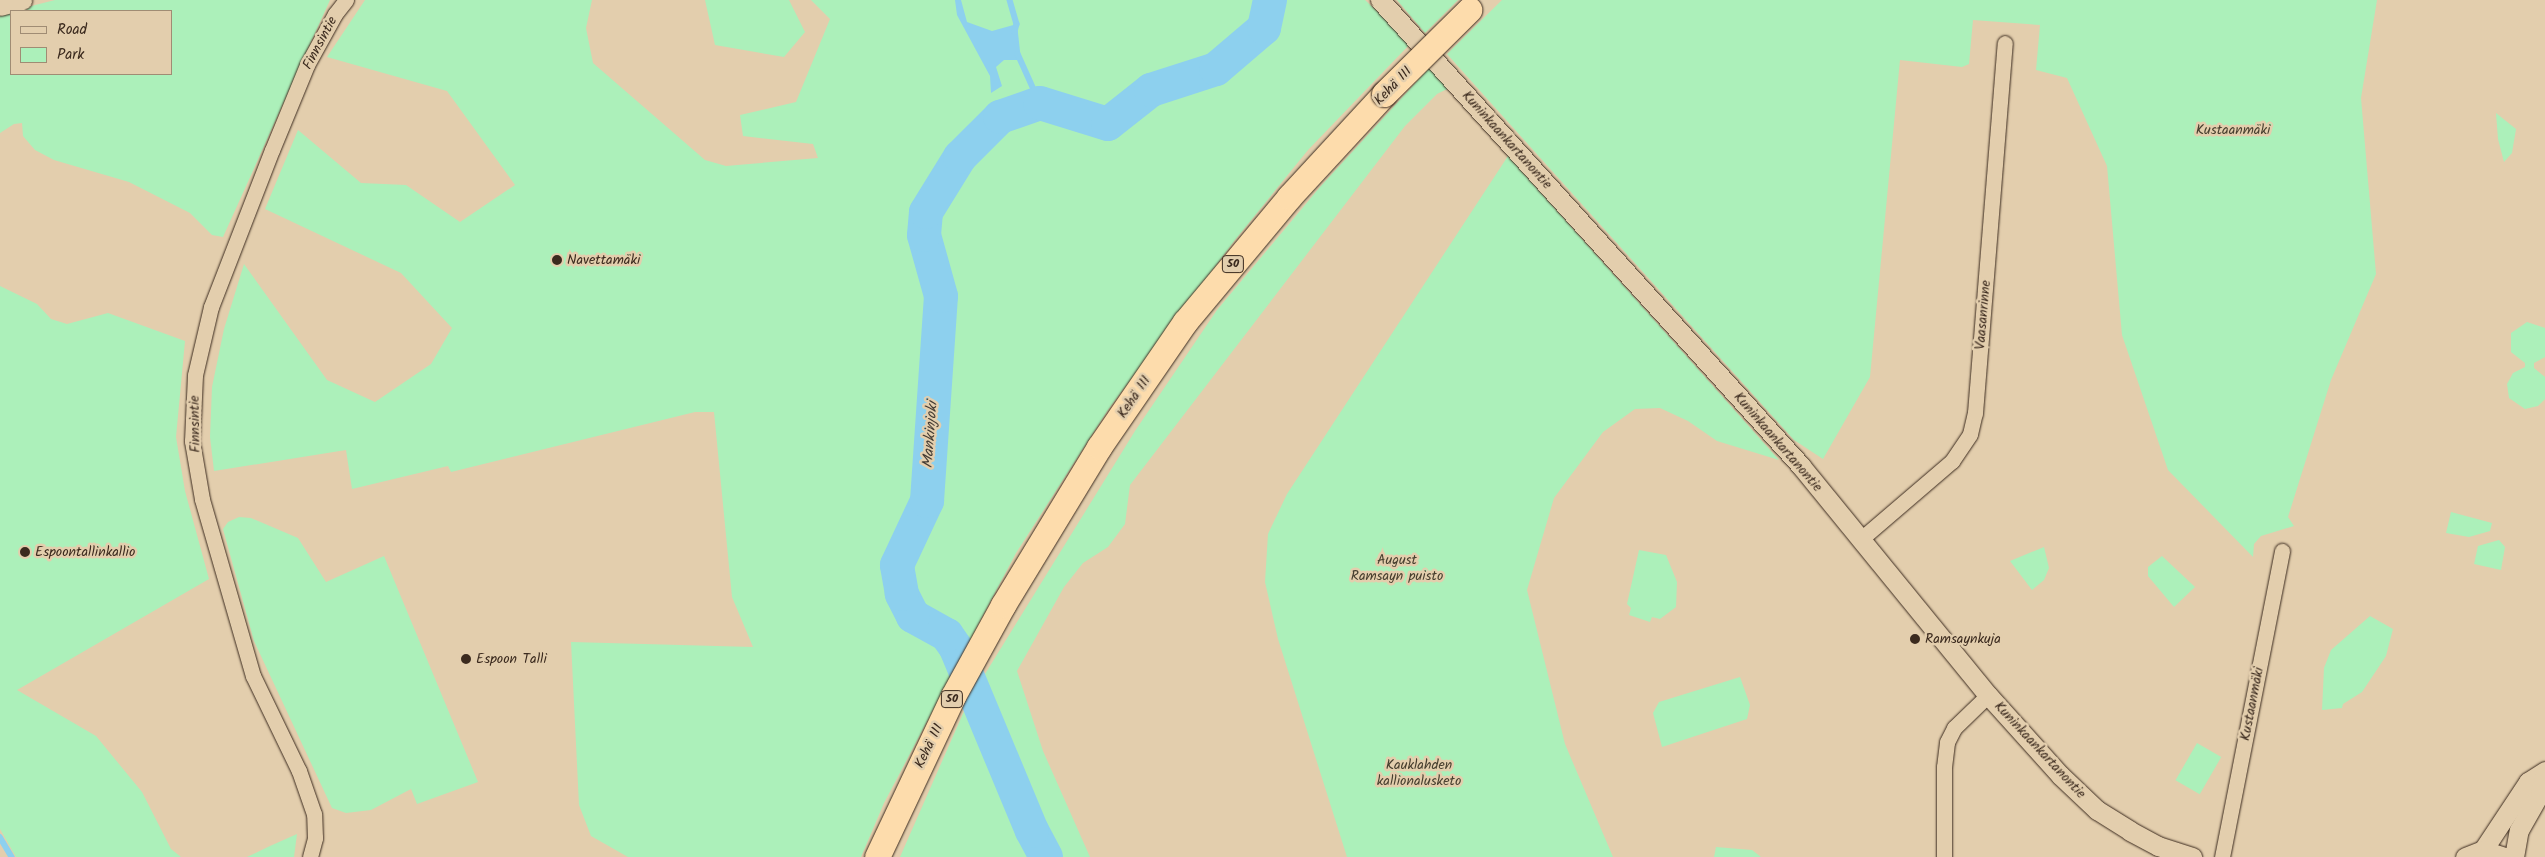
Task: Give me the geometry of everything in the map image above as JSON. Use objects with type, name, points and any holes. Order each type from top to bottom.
[{"type":"highway","name":"Kehä III","points":[[877,857],[904,796],[1003,605],[1100,447],[1185,322],[1289,197],[1384,94],[1474,5]]},
{"type":"street","points":[[0,6],[22,0]]},
{"type":"street","name":"Finnsintie","points":[[310,857],[315,838],[314,814],[299,771],[253,676],[202,498],[192,441],[195,375],[211,307],[307,65],[335,14],[346,0]]},
{"type":"street","name":"Kuninkaankartanontie","points":[[1380,0],[1762,424],[1861,539],[1988,695],[2060,775],[2097,810],[2158,846],[2192,857]]},
{"type":"street","name":"Vaasanrinne","points":[[1861,539],[1952,461],[1970,434],[1975,413],[2005,43]]},
{"type":"street","name":"Kustaanmäki","points":[[2222,857],[2282,551]]},
{"type":"street","points":[[1944,857],[1944,767],[1947,742],[1954,728],[1988,695]]},
{"type":"street","points":[[2464,857],[2483,850],[2528,782],[2545,772]]},
{"type":"street","points":[[2514,857],[2519,830],[2540,793],[2545,772]]},
{"type":"street","points":[[2483,850],[2504,857]]},
{"type":"green space","points":[[55,0],[330,0],[223,237],[212,235],[190,213],[129,182],[54,160],[35,150],[23,136],[22,123],[14,124],[0,133],[0,14],[10,11],[10,75],[172,75],[172,10],[16,10]]},
{"type":"green space","points":[[365,0],[592,0],[586,28],[593,63],[705,160],[726,166],[818,158],[813,144],[743,136],[740,115],[796,102],[830,19],[811,0],[1365,0],[1411,43],[1308,150],[1235,240],[1108,410],[1016,553],[884,803],[861,857],[628,857],[591,836],[579,805],[571,642],[753,647],[732,597],[714,412],[695,412],[451,472],[448,466],[352,489],[346,450],[214,471],[210,437],[212,387],[224,329],[244,264],[327,380],[375,402],[431,364],[452,328],[401,273],[265,209],[298,130],[361,183],[406,185],[460,222],[515,185],[447,91],[327,57]]},
{"type":"green space","points":[[705,0],[789,0],[805,32],[784,57],[715,45]]},
{"type":"green space","points":[[1397,0],[1458,0],[1425,33]]},
{"type":"green space","points":[[1502,0],[2377,0],[2361,98],[2376,274],[2331,380],[2288,517],[2294,526],[2261,536],[2254,544],[2253,557],[2168,470],[2122,335],[2107,166],[2067,78],[2036,70],[2040,25],[1973,20],[1969,64],[1962,67],[1900,60],[1870,377],[1823,459],[1794,440],[1447,54]]},
{"type":"green space","points":[[1430,67],[1449,88],[1437,94],[1405,126],[1130,485],[1125,524],[1108,547],[1083,563],[1064,587],[1017,671],[1043,751],[1090,857],[900,857],[969,700],[1135,431],[1217,310],[1320,187]]},
{"type":"green space","points":[[2496,113],[2516,129],[2512,153],[2504,162],[2498,139]]},
{"type":"green space","name":"August Ramsayn puisto","points":[[1508,156],[1779,460],[1717,441],[1688,421],[1660,408],[1635,409],[1603,432],[1554,498],[1527,590],[1565,744],[1613,857],[1347,857],[1278,639],[1265,582],[1268,534],[1287,494]]},
{"type":"green space","points":[[0,286],[37,304],[51,319],[67,324],[108,313],[185,341],[176,437],[185,491],[209,579],[17,690],[96,736],[142,792],[171,849],[181,857],[16,857],[0,829]]},
{"type":"green space","points":[[2527,322],[2545,328],[2545,357],[2534,363],[2534,368],[2545,377],[2545,399],[2538,406],[2525,409],[2509,398],[2507,384],[2513,373],[2525,367],[2525,363],[2511,352],[2511,333]]},
{"type":"green space","points":[[2451,512],[2492,523],[2490,531],[2469,537],[2446,533]]},
{"type":"green space","points":[[239,517],[251,518],[298,538],[326,582],[384,556],[478,782],[417,804],[411,789],[371,810],[346,813],[332,808],[254,641],[223,529],[228,522]]},
{"type":"green space","points":[[2499,540],[2505,547],[2501,570],[2474,564],[2478,546]]},
{"type":"green space","points":[[2044,547],[2049,568],[2044,580],[2032,590],[2010,561]]},
{"type":"green space","points":[[1639,550],[1666,555],[1677,582],[1676,607],[1660,619],[1652,617],[1650,622],[1629,615],[1631,608],[1627,604]]},
{"type":"green space","points":[[2162,556],[2195,587],[2174,607],[2148,576],[2148,567]]},
{"type":"green space","points":[[2370,616],[2393,629],[2386,656],[2362,692],[2343,704],[2342,708],[2322,710],[2324,668],[2331,650]]},
{"type":"green space","points":[[1740,677],[1750,705],[1747,719],[1662,747],[1653,713],[1659,702]]},
{"type":"green space","points":[[2197,743],[2221,757],[2200,794],[2176,780]]},
{"type":"green space","points":[[297,834],[294,857],[247,857],[270,846]]},
{"type":"green space","points":[[1716,847],[1752,850],[1761,857],[1714,857]]},
{"type":"water","points":[[955,0],[961,0],[967,22],[992,31],[1017,24],[1021,60],[1004,60],[996,67],[1002,86],[991,93],[990,76],[957,15]]},
{"type":"waterway","points":[[1010,0],[1017,24],[1015,32]]},
{"type":"waterway","name":"Mankinjoki","points":[[1046,857],[1032,831],[956,648],[947,635],[913,616],[902,594],[897,565],[927,501],[941,296],[924,235],[926,212],[960,157],[1000,117],[1040,103],[1108,124],[1151,90],[1216,69],[1264,28],[1270,0]]},
{"type":"waterway","points":[[1018,54],[1040,103]]},
{"type":"waterway","points":[[0,837],[12,857]]},
{"type":"place","name":"Navettamäki","points":[[557,260]]},
{"type":"place","name":"Espoontallinkallio","points":[[25,552]]},
{"type":"place","name":"Ramsaynkuja","points":[[1915,639]]},
{"type":"place","name":"Espoon Talli","points":[[466,659]]},
{"type":"park label","name":"Kauklahden kallionalusketo","points":[[1419,774]]}]
